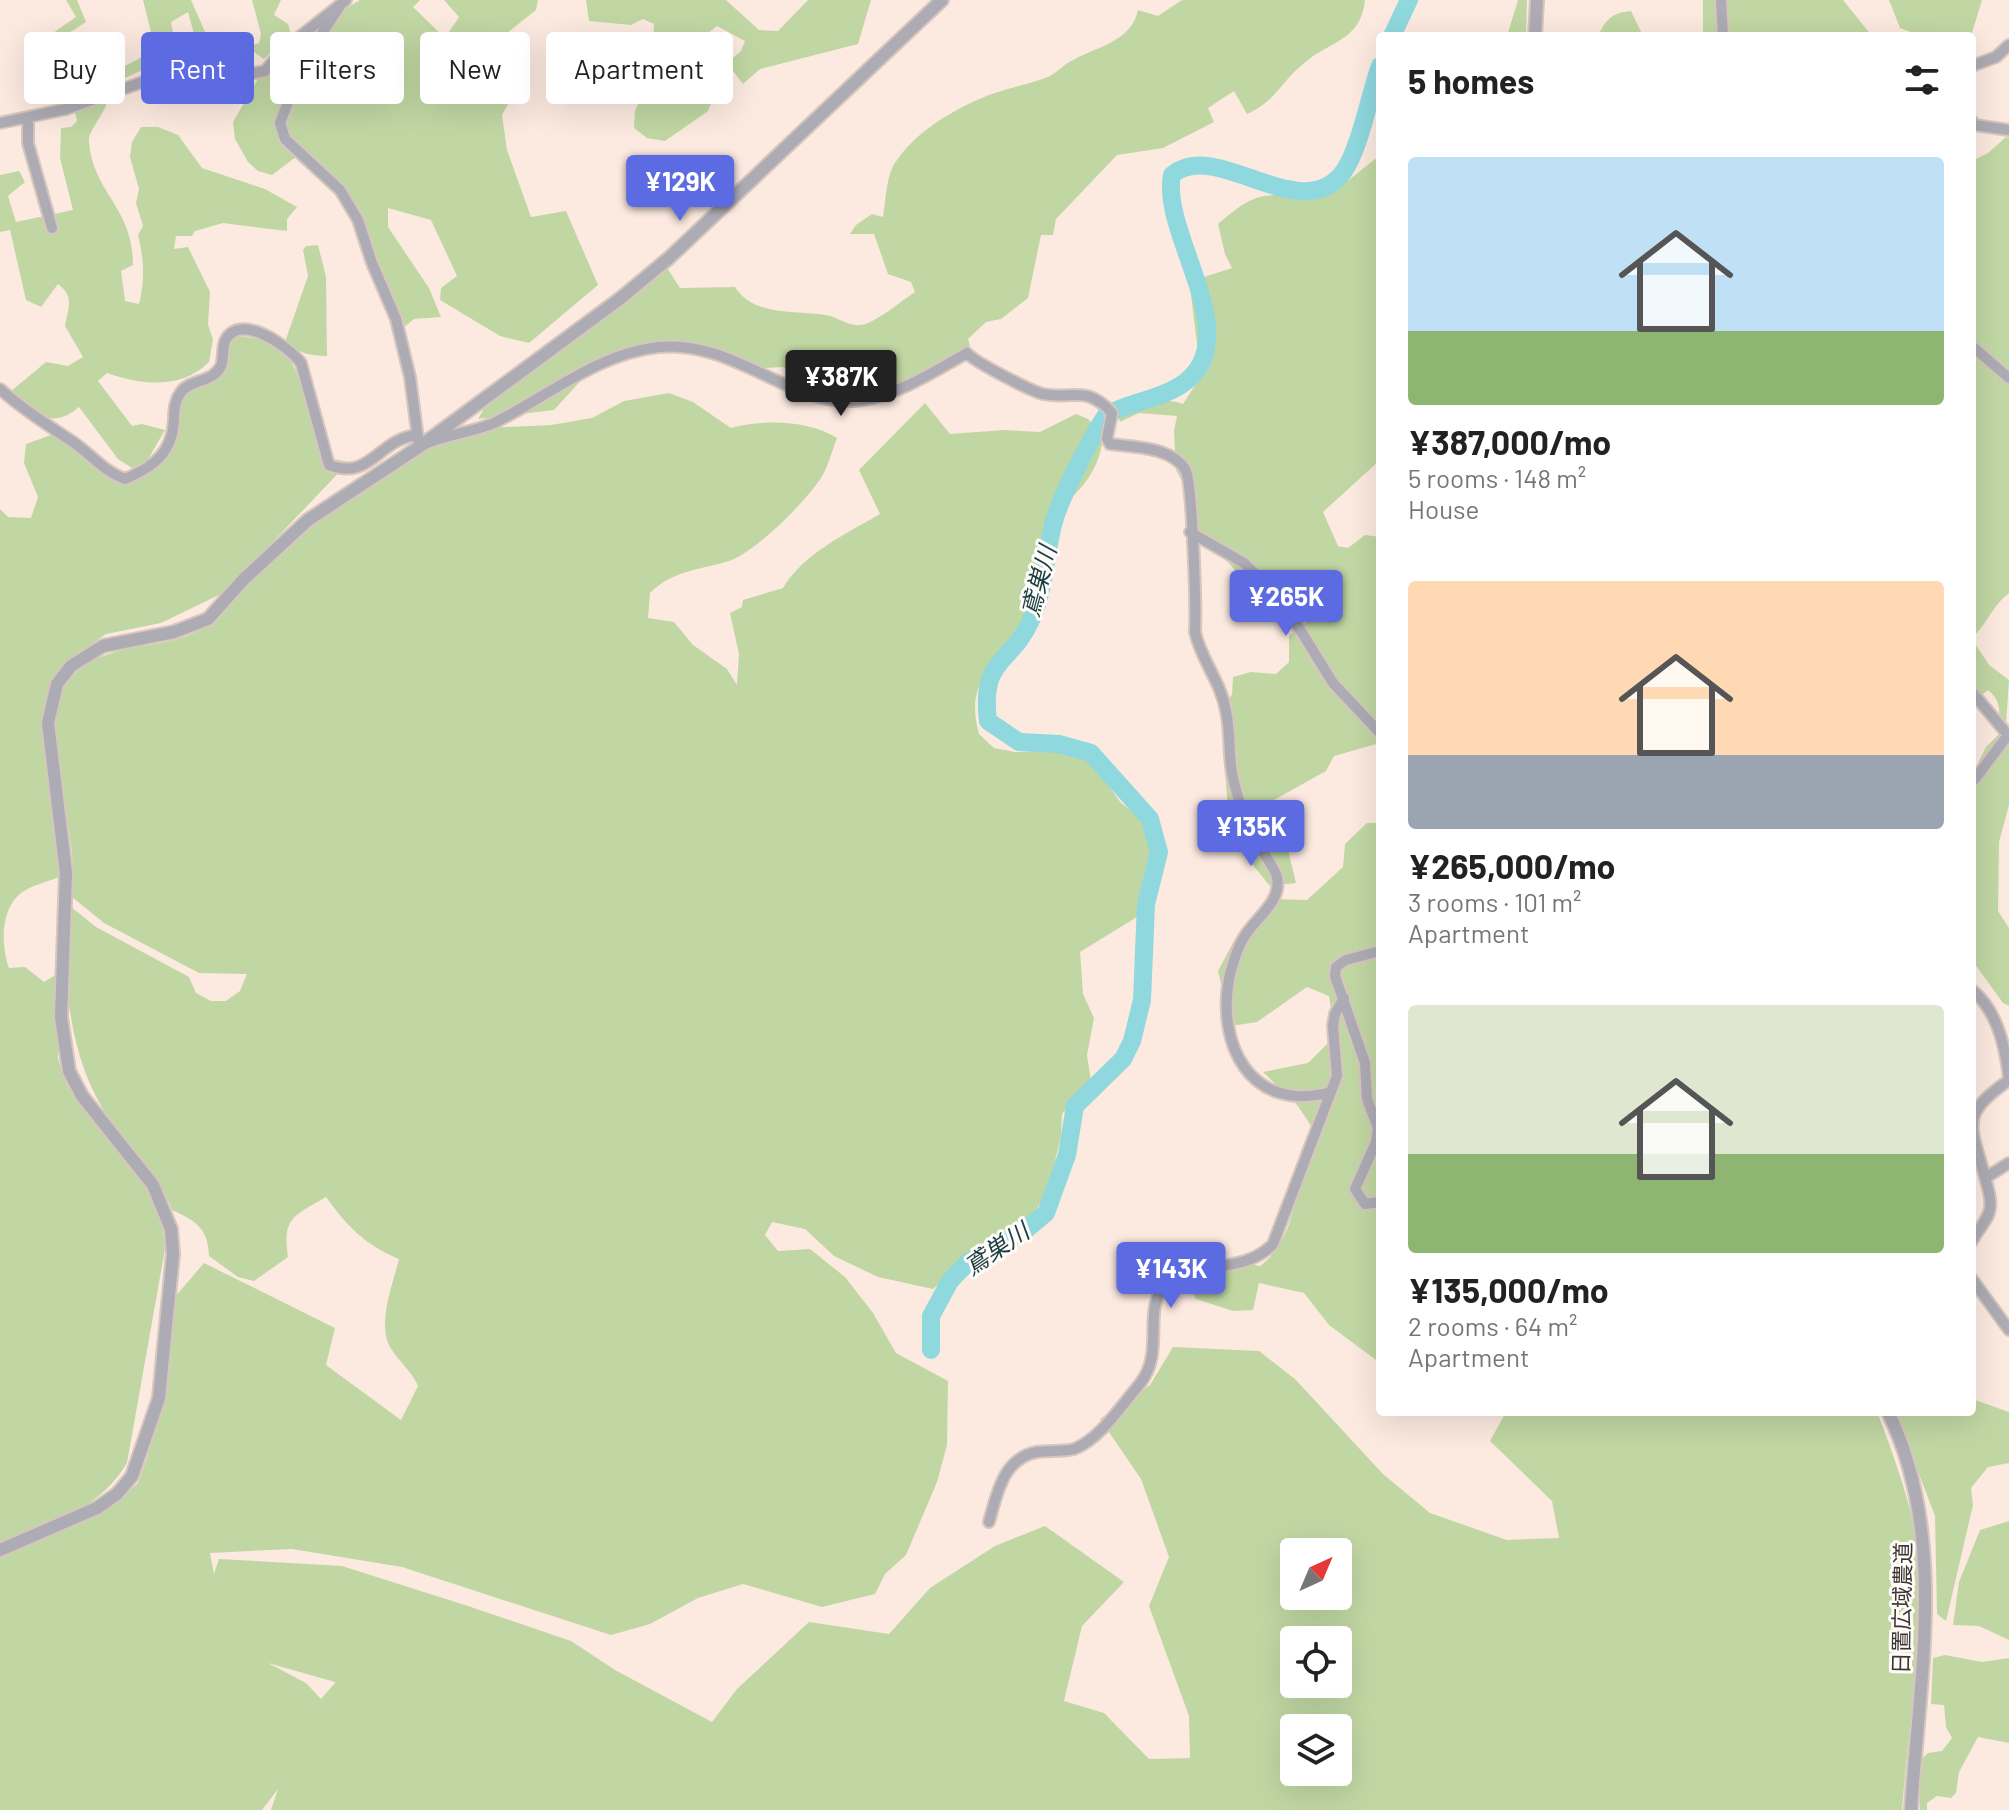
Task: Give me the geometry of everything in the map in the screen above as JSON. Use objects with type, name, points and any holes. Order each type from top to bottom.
[{"type":"street","points":[[0,1550],[97,1508],[117,1494],[132,1476],[159,1398],[173,1254],[171,1229],[153,1185],[82,1096],[69,1071],[61,1017],[66,873],[48,723],[57,684],[71,666],[103,646],[174,632],[208,619],[244,579],[308,520],[621,298],[669,258],[942,0]]},
{"type":"street","points":[[1535,32],[1537,0]]},
{"type":"street","points":[[1721,0],[1723,32]]},
{"type":"street","points":[[343,3],[303,62],[280,123],[285,139],[340,190],[358,220],[396,319],[410,377],[419,441]]},
{"type":"street","points":[[0,123],[28,118],[195,68],[249,74],[265,71],[283,50],[343,3]]},
{"type":"street","points":[[1976,64],[1996,57],[2009,45]]},
{"type":"street","points":[[28,118],[28,143],[52,228]]},
{"type":"street","points":[[1976,125],[2009,130]]},
{"type":"street","points":[[0,389],[21,409],[77,444],[105,471],[125,479],[149,469],[161,456],[172,434],[176,400],[184,388],[210,378],[221,366],[225,341],[236,329],[247,327],[294,354],[301,363],[329,465],[345,471],[371,463],[381,451],[405,436],[419,441],[469,432],[492,424],[611,360],[658,347],[696,347],[716,352],[799,389],[838,401],[885,395],[967,353],[994,372],[1020,381],[1033,392],[1048,395],[1076,392],[1104,404],[1112,413],[1107,438],[1110,444],[1157,451],[1174,458],[1185,469],[1189,479],[1199,651],[1221,691],[1227,711],[1231,769],[1248,827],[1258,849],[1277,875],[1277,893],[1243,939],[1231,969],[1228,1011],[1233,1039],[1242,1065],[1263,1088],[1291,1098],[1331,1092]]},
{"type":"street","points":[[1976,349],[2009,378]]},
{"type":"street","points":[[1190,532],[1244,563],[1281,599],[1333,683],[1376,729]]},
{"type":"street","points":[[1976,697],[2008,735],[1976,772]]},
{"type":"street","points":[[1376,952],[1346,960],[1336,967],[1335,976],[1365,1063],[1367,1099],[1376,1123]]},
{"type":"street","points":[[1976,993],[1987,1002],[2008,1053],[2009,1080],[1984,1098],[1976,1108]]},
{"type":"street","points":[[989,1522],[1002,1477],[1020,1458],[1035,1452],[1073,1449],[1088,1441],[1142,1382],[1153,1359],[1155,1300],[1169,1281],[1242,1263],[1265,1253],[1273,1244],[1337,1076],[1335,1014],[1344,998]]},
{"type":"street","points":[[1976,1133],[1990,1212],[1976,1235]]},
{"type":"street","points":[[1376,1142],[1355,1189],[1365,1204],[1376,1203]]},
{"type":"street","points":[[1985,1178],[2009,1163]]},
{"type":"street","points":[[1976,1285],[2009,1330]]},
{"type":"street","name":"日置広域農道","points":[[1889,1416],[1906,1462],[1924,1545],[1925,1607],[1911,1810]]},
{"type":"green space","points":[[66,0],[77,0],[86,22],[70,32],[54,32],[76,17]]},
{"type":"green space","points":[[143,0],[191,0],[205,32],[193,32],[188,12],[171,22],[173,32],[151,32]]},
{"type":"green space","points":[[252,0],[281,0],[274,15],[288,24],[290,32],[270,32],[270,53],[264,59],[254,52],[254,45],[259,43],[261,34]]},
{"type":"green space","points":[[360,0],[420,0],[413,7],[439,32],[420,32],[420,104],[508,104],[502,115],[507,150],[531,217],[566,211],[598,285],[529,343],[500,336],[440,300],[441,288],[457,276],[431,220],[388,208],[388,227],[429,288],[441,317],[414,319],[402,329],[347,193],[300,146],[296,157],[272,175],[258,171],[248,162],[235,139],[233,122],[243,104],[254,104],[254,86],[270,58],[270,104],[404,104],[404,32],[306,32]]},
{"type":"green space","points":[[444,0],[538,0],[536,10],[508,32],[449,32],[459,17]]},
{"type":"green space","points":[[586,0],[726,0],[759,30],[778,31],[808,0],[871,0],[858,44],[760,69],[743,84],[733,71],[733,58],[741,51],[745,41],[733,32],[717,26],[709,32],[654,32],[654,24],[643,19],[631,25],[589,21]]},
{"type":"green space","points":[[1182,0],[1365,0],[1362,14],[1350,32],[1303,64],[1257,109],[1247,114],[1234,91],[1208,108],[1214,122],[1163,148],[1117,155],[1056,219],[1053,235],[1041,235],[1028,298],[1001,319],[986,322],[968,339],[970,346],[915,376],[878,390],[782,367],[737,370],[686,343],[595,365],[554,410],[478,419],[498,384],[527,359],[664,263],[680,288],[735,287],[743,297],[764,308],[826,315],[857,325],[880,317],[915,292],[911,282],[888,274],[874,234],[850,234],[856,225],[872,214],[883,217],[892,168],[911,143],[942,118],[965,106],[1048,77],[1070,62],[1112,42],[1128,29],[1138,10],[1158,16]]},
{"type":"green space","points":[[1518,0],[1527,0],[1526,32],[1508,32]]},
{"type":"green space","points":[[1703,0],[1843,0],[1869,32],[1703,32]]},
{"type":"green space","points":[[1889,0],[1982,0],[1972,32],[1910,32],[1900,28]]},
{"type":"green space","points":[[1631,11],[1641,32],[1600,32],[1610,18]]},
{"type":"green space","points":[[141,57],[141,71],[125,78],[125,67]]},
{"type":"green space","points":[[106,104],[89,142],[98,175],[127,228],[131,245],[133,265],[121,271],[125,301],[139,304],[142,287],[143,261],[138,235],[143,226],[136,203],[139,189],[130,157],[132,142],[141,127],[158,127],[178,135],[202,168],[265,189],[297,207],[287,219],[287,231],[223,223],[195,231],[192,236],[176,236],[174,249],[188,247],[210,292],[208,325],[213,339],[209,362],[198,371],[173,381],[147,382],[107,373],[98,381],[132,426],[142,424],[165,430],[147,461],[132,468],[118,459],[79,407],[60,418],[51,418],[27,407],[10,392],[46,362],[68,366],[83,357],[65,326],[69,303],[67,294],[58,284],[41,307],[26,300],[10,230],[0,232],[0,175],[19,171],[25,182],[8,196],[16,222],[73,210],[60,158],[61,128],[71,127],[77,121],[75,111]]},
{"type":"green space","points":[[638,104],[711,104],[708,111],[665,141],[647,138],[634,128]]},
{"type":"green space","points":[[2006,137],[2009,138],[2009,593],[1976,634],[1976,159]]},
{"type":"green space","points":[[1376,159],[1376,464],[1323,512],[1338,546],[1348,548],[1365,535],[1376,536],[1376,744],[1334,756],[1326,771],[1251,813],[1252,830],[1288,850],[1296,883],[1270,886],[1230,837],[1221,716],[1232,694],[1233,677],[1251,672],[1276,674],[1289,662],[1289,636],[1306,622],[1288,586],[1264,595],[1254,591],[1225,559],[1197,540],[1195,504],[1176,470],[1174,431],[1177,416],[1139,413],[1120,422],[1118,414],[1159,402],[1183,404],[1201,376],[1191,295],[1204,277],[1232,268],[1225,254],[1218,224],[1258,197],[1289,195],[1310,199],[1323,196]]},
{"type":"green space","points":[[318,245],[326,277],[327,356],[305,353],[285,342],[308,276],[303,250],[306,246]]},
{"type":"green space","points":[[236,336],[261,340],[279,349],[291,362],[299,378],[323,457],[349,462],[225,592],[161,623],[106,634],[67,661],[52,685],[42,724],[62,876],[30,888],[14,900],[4,928],[6,959],[9,968],[25,967],[44,982],[57,974],[58,1059],[67,1085],[146,1181],[161,1213],[165,1249],[127,1463],[102,1493],[71,1516],[0,1550],[0,509],[8,517],[31,518],[38,497],[24,463],[26,444],[54,434],[113,470],[148,474],[168,450],[187,386],[215,367]]},
{"type":"green space","points":[[669,393],[693,402],[731,428],[758,423],[786,423],[813,428],[837,438],[821,478],[804,500],[766,537],[740,556],[677,575],[650,593],[648,618],[674,622],[693,645],[727,669],[737,685],[739,654],[730,613],[742,607],[743,600],[783,588],[814,554],[880,514],[859,470],[925,403],[950,434],[1004,430],[1040,432],[1076,414],[1088,419],[1103,435],[1096,464],[1074,496],[1049,521],[1043,544],[1044,590],[1039,611],[1017,644],[983,679],[977,693],[975,711],[979,734],[994,748],[1015,752],[1063,750],[1090,760],[1121,803],[1141,818],[1152,848],[1157,893],[1145,912],[1080,952],[1083,994],[1094,1018],[1087,1055],[1091,1081],[1062,1114],[1061,1136],[1049,1187],[1034,1214],[1010,1232],[980,1248],[933,1289],[878,1277],[834,1256],[805,1229],[772,1222],[765,1235],[778,1251],[810,1249],[845,1277],[873,1313],[896,1353],[948,1381],[947,1445],[937,1482],[906,1555],[885,1574],[875,1594],[822,1607],[743,1584],[698,1598],[650,1624],[611,1635],[402,1567],[292,1549],[210,1553],[214,1574],[219,1559],[342,1566],[571,1641],[615,1670],[712,1722],[737,1689],[809,1622],[889,1634],[930,1588],[995,1546],[1045,1526],[1124,1582],[1082,1626],[1064,1701],[1104,1713],[1149,1759],[1190,1758],[1189,1716],[1149,1606],[1169,1557],[1141,1479],[1100,1419],[1150,1385],[1173,1347],[1259,1351],[1296,1380],[1383,1474],[1430,1513],[1507,1540],[1559,1538],[1552,1501],[1490,1441],[1504,1416],[1879,1416],[1909,1506],[1918,1577],[1916,1656],[1902,1810],[271,1810],[278,1789],[262,1810],[0,1810],[0,1553],[79,1523],[115,1504],[138,1483],[148,1455],[168,1305],[204,1263],[335,1328],[326,1365],[401,1420],[418,1386],[389,1346],[385,1331],[388,1300],[399,1259],[358,1234],[326,1197],[298,1214],[289,1225],[288,1257],[254,1281],[238,1277],[209,1256],[206,1239],[199,1227],[172,1210],[160,1185],[110,1120],[95,1095],[76,1043],[71,1015],[65,959],[65,902],[96,927],[189,977],[196,993],[211,1001],[226,1001],[240,991],[247,974],[199,973],[104,923],[72,897],[72,853],[55,746],[56,705],[62,690],[80,670],[101,657],[190,635],[208,624],[223,606],[320,515],[441,430],[551,425],[592,418],[624,401]],"holes":[[[268,1663],[335,1682],[321,1699],[306,1683]]]},
{"type":"green space","points":[[1976,645],[1989,665],[2009,680],[2006,724],[1999,721],[1998,704],[1992,693],[1988,690],[1979,697],[1976,694]]},
{"type":"green space","points":[[2009,724],[2009,805],[1999,842],[1998,911],[2009,928],[2009,1006],[2003,1003],[1976,966],[1976,767],[1986,747]]},
{"type":"green space","points":[[1367,823],[1376,823],[1376,1360],[1329,1325],[1304,1293],[1259,1283],[1253,1310],[1233,1311],[1196,1299],[1183,1275],[1204,1255],[1260,1266],[1277,1248],[1288,1228],[1317,1135],[1298,1106],[1263,1072],[1308,1063],[1335,1036],[1329,996],[1307,987],[1257,1022],[1231,1026],[1218,971],[1235,939],[1267,899],[1307,900],[1343,867],[1345,844]]},
{"type":"green space","points":[[1976,1400],[2009,1412],[2009,1463],[1988,1467],[1971,1488],[1973,1505],[1946,1621],[1937,1614],[1935,1516],[1897,1416],[1976,1416]]},
{"type":"green space","points":[[2009,1521],[2009,1640],[1979,1626],[1953,1625],[1959,1582],[1980,1530]]},
{"type":"green space","points":[[1945,1655],[1982,1662],[2009,1658],[2009,1743],[1978,1737],[1959,1772],[1956,1793],[1951,1798],[1937,1796],[1927,1803],[1927,1810],[1920,1810],[1918,1762],[1928,1753],[1942,1751],[1952,1738],[1946,1727],[1944,1705],[1931,1704],[1933,1658]]},
{"type":"waterway","name":"鳶巣川","points":[[1394,32],[1409,0]]},
{"type":"waterway","name":"鳶巣川","points":[[931,1350],[931,1316],[950,1281],[968,1262],[1023,1232],[1046,1213],[1067,1155],[1075,1106],[1123,1059],[1132,1041],[1142,1000],[1146,904],[1159,852],[1150,819],[1091,753],[1059,744],[1019,742],[988,721],[989,684],[999,663],[1031,620],[1057,513],[1076,469],[1106,415],[1172,390],[1200,366],[1207,342],[1205,315],[1178,227],[1172,199],[1172,175],[1190,166],[1212,167],[1283,188],[1306,191],[1327,187],[1344,171],[1350,160],[1376,80]]}]
